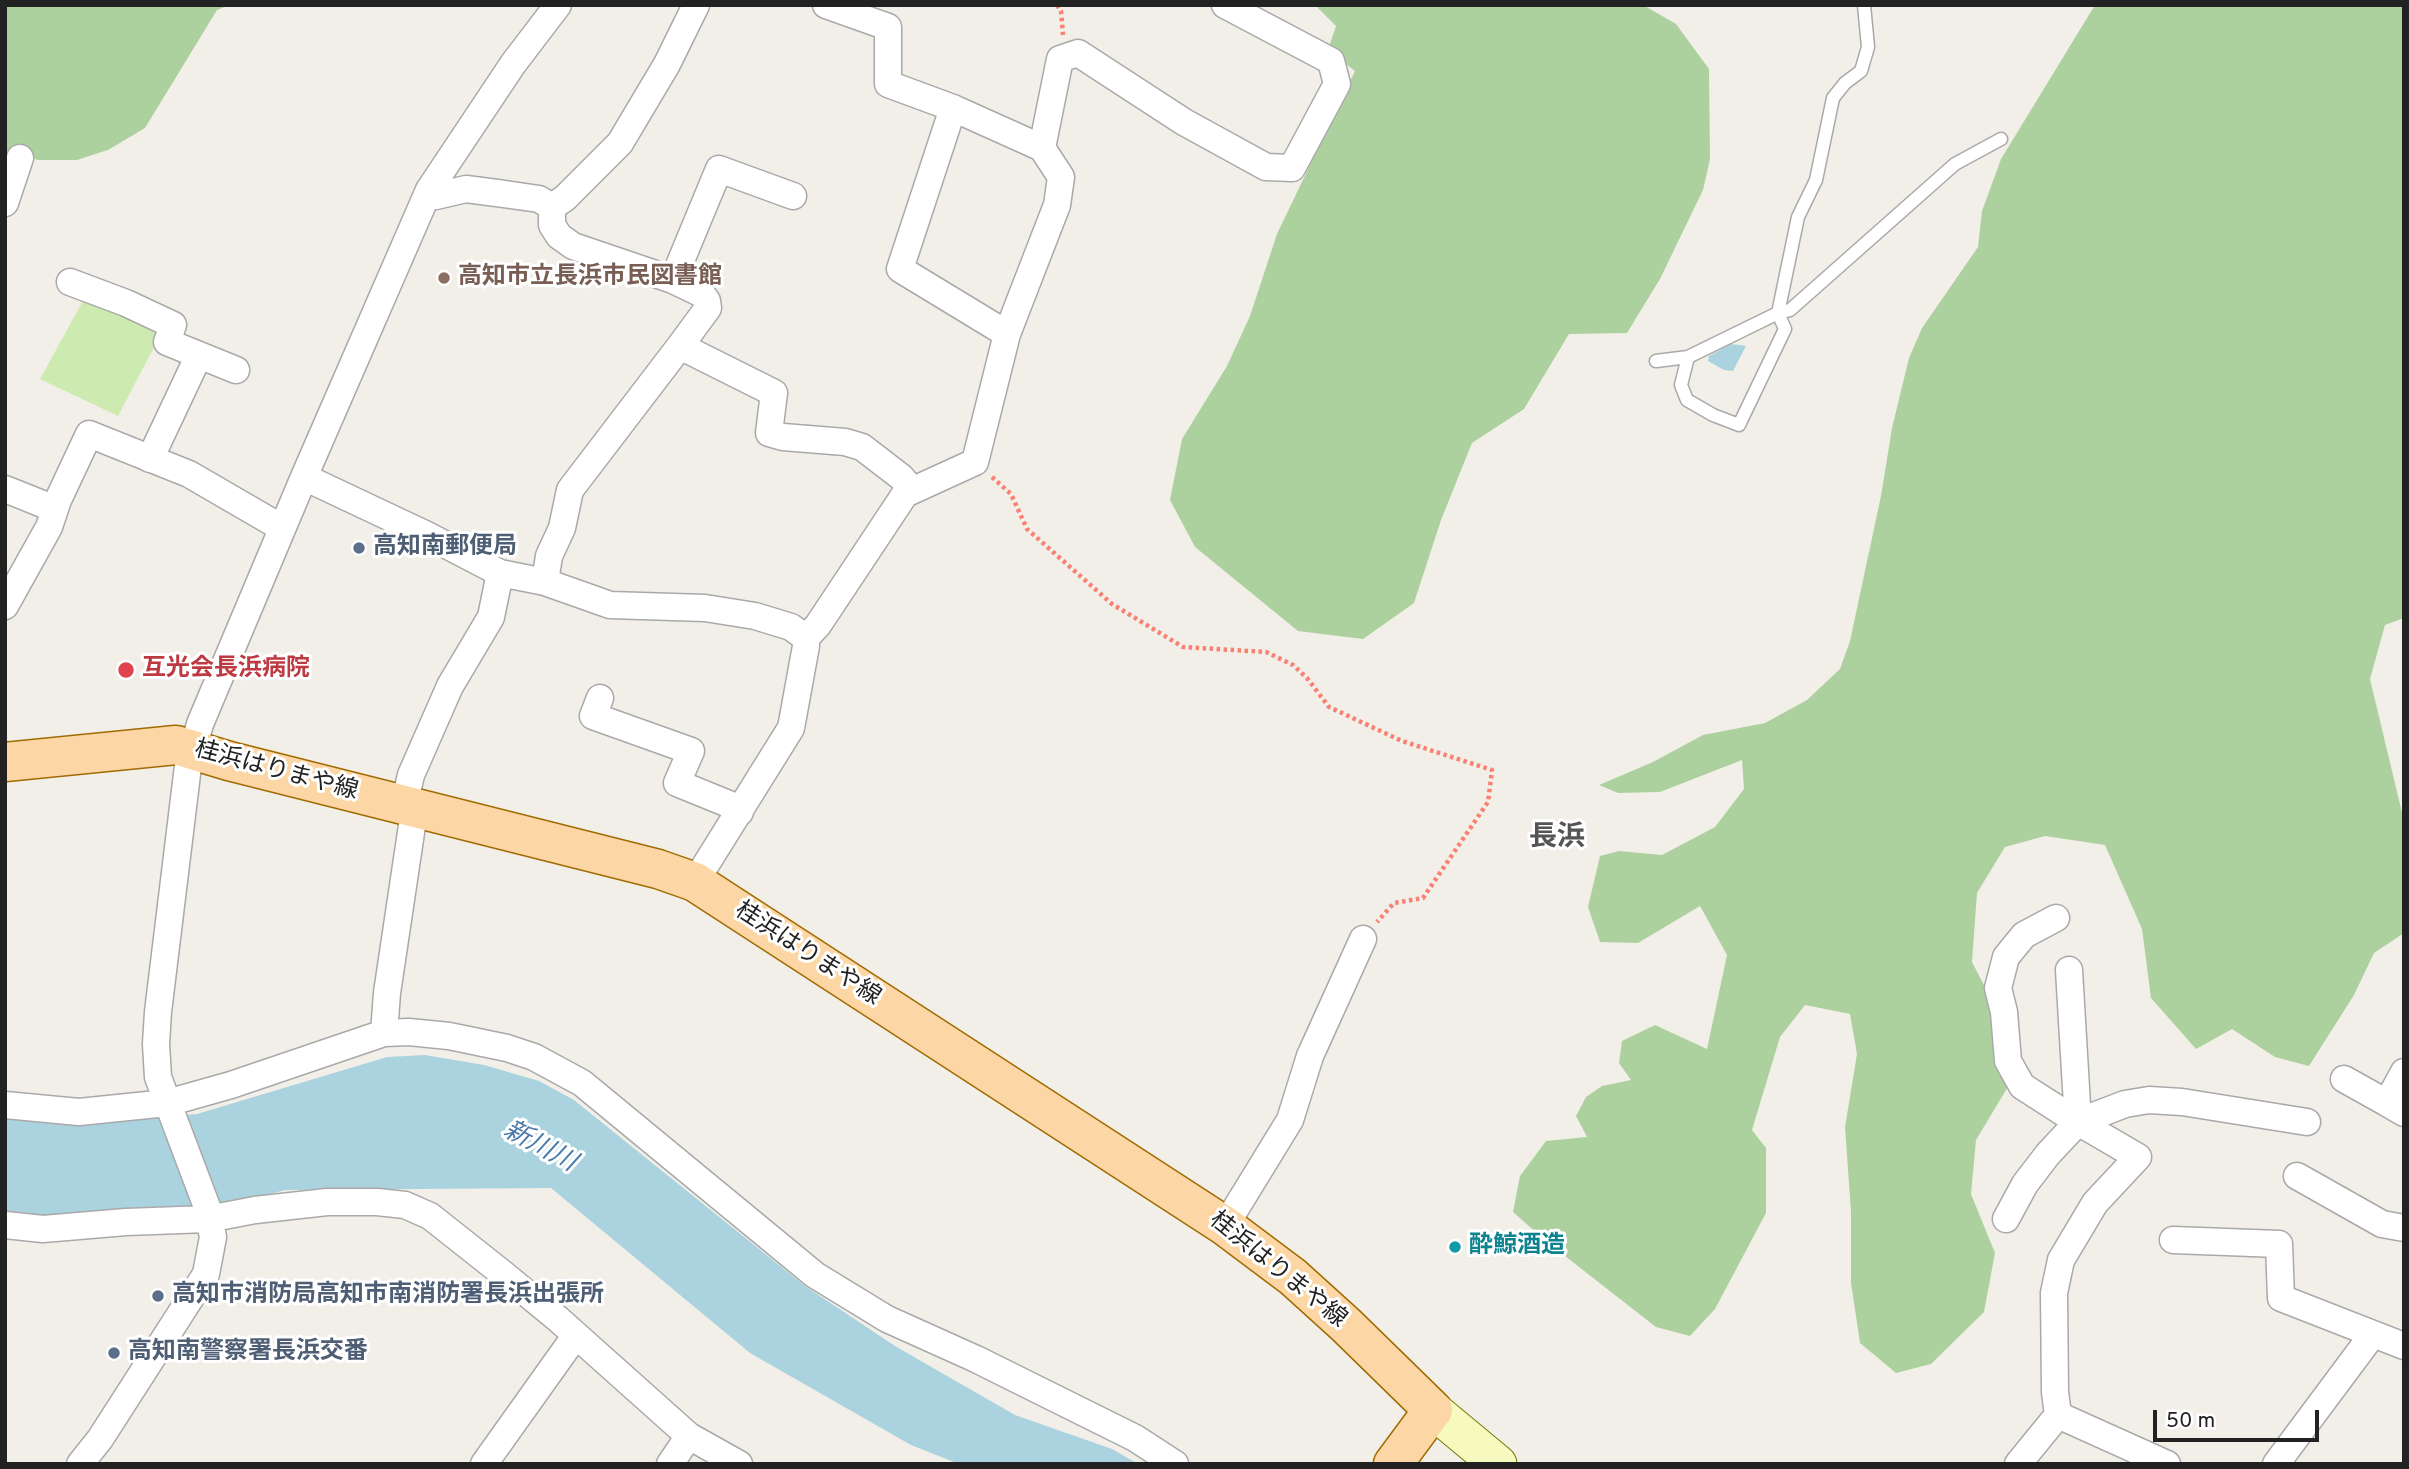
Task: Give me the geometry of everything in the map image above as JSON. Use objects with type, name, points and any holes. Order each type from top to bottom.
[{"type":"main road","name":"桂浜はりまや線","points":[[5,762],[167,745],[192,749],[229,761],[658,869],[695,882],[1225,1226],[1293,1276],[1433,1410]]},
{"type":"main road","points":[[1393,1464],[1433,1410],[1499,1464]]},
{"type":"street","points":[[80,1464],[100,1439],[206,1274],[213,1237],[207,1213],[158,1077],[158,1012],[188,766],[206,704],[429,190],[513,64],[558,5]]},
{"type":"street","points":[[552,207],[565,198],[620,143],[667,64],[696,5]]},
{"type":"street","points":[[826,5],[888,27],[888,84],[953,108],[1042,148],[1061,177],[1057,205],[1007,334],[975,462],[905,494]]},
{"type":"street","points":[[1042,148],[1060,60],[1079,54],[1184,122],[1266,167],[1292,168],[1337,84],[1331,61],[1233,7]]},
{"type":"street","points":[[953,108],[900,270],[1007,334]]},
{"type":"street","points":[[5,203],[20,158]]},
{"type":"street","points":[[673,280],[719,169],[793,196]]},
{"type":"street","points":[[429,190],[436,196],[466,189],[497,193],[539,199],[552,207]]},
{"type":"street","points":[[545,582],[549,556],[562,527],[570,490],[708,307],[702,294],[673,280],[573,246],[559,236],[552,225],[552,207]]},
{"type":"street","points":[[70,282],[126,303],[173,325],[167,342],[236,370]]},
{"type":"street","points":[[680,346],[774,393],[769,433],[783,437],[845,442],[862,447],[908,485],[905,494],[818,625],[806,638]]},
{"type":"street","points":[[150,459],[199,355]]},
{"type":"street","points":[[5,607],[49,527],[89,434],[189,474],[282,528]]},
{"type":"street","points":[[303,477],[427,535],[500,573],[545,582],[610,605],[705,608],[754,616],[791,627],[806,638],[807,646],[791,727],[695,882]]},
{"type":"street","points":[[5,489],[55,509]]},
{"type":"street","points":[[384,1033],[387,993],[413,819],[404,805],[411,775],[450,687],[491,617],[500,573]]},
{"type":"street","points":[[600,698],[593,716],[691,751],[677,783],[730,805],[740,812]]},
{"type":"street","points":[[2019,1464],[2058,1415],[2055,1392],[2054,1293],[2061,1259],[2095,1203],[2138,1157],[2022,1086],[2008,1061],[2004,1012],[1998,988],[2006,957],[2024,935],[2056,918]]},
{"type":"street","points":[[1225,1226],[1290,1120],[1311,1056],[1363,939]]},
{"type":"street","points":[[2068,970],[2078,1122]]},
{"type":"street","points":[[5,1105],[79,1112],[169,1107],[384,1033],[409,1032],[484,1042],[534,1057],[582,1083],[815,1275],[887,1319],[976,1359],[1135,1437],[1175,1464]]},
{"type":"street","points":[[2344,1079],[2395,1108],[2404,1072]]},
{"type":"street","points":[[2006,1219],[2025,1184],[2078,1122],[2124,1104],[2149,1100],[2182,1102],[2307,1122]]},
{"type":"street","points":[[2297,1176],[2382,1224],[2404,1228]]},
{"type":"street","points":[[5,1226],[43,1229],[327,1202],[405,1205],[430,1216],[576,1335],[689,1436],[739,1464]]},
{"type":"street","points":[[2173,1240],[2279,1244],[2281,1298],[2404,1346]]},
{"type":"street","points":[[2276,1464],[2367,1342],[2370,1332]]},
{"type":"street","points":[[484,1464],[576,1335]]},
{"type":"street","points":[[2058,1415],[2167,1464]]},
{"type":"street","points":[[670,1464],[689,1436]]},
{"type":"lane","points":[[1688,357],[1681,385],[1687,400],[1713,415],[1739,425],[1785,328],[1778,313],[1798,217],[1816,180],[1833,98],[1861,71],[1868,47],[1864,5]]},
{"type":"lane","points":[[1656,361],[1688,357],[1778,313],[1790,310],[1955,164],[2001,139]]},
{"type":"path","points":[[975,462],[1011,494],[1027,529],[1112,604],[1183,647],[1266,652],[1293,665],[1307,678],[1329,707],[1402,741],[1492,771],[1488,802],[1423,898],[1394,903],[1363,939]]},
{"type":"green space","points":[[5,5],[230,5],[217,10],[145,128],[108,150],[77,160],[38,160],[5,150]]},
{"type":"green space","points":[[1315,5],[1643,5],[1676,24],[1709,69],[1710,159],[1703,190],[1660,279],[1627,333],[1569,334],[1524,409],[1472,443],[1441,520],[1414,603],[1363,639],[1298,631],[1195,547],[1170,500],[1182,439],[1227,366],[1250,316],[1277,234],[1355,71],[1328,50],[1336,26]]},
{"type":"green space","points":[[2095,5],[2404,5],[2404,618],[2385,625],[2370,679],[2404,821],[2404,933],[2374,953],[2354,995],[2309,1066],[2275,1057],[2232,1029],[2196,1049],[2151,998],[2142,929],[2105,845],[2045,836],[2005,847],[1977,893],[1972,962],[2001,1018],[2009,1085],[1976,1140],[1971,1194],[1995,1253],[1984,1312],[1931,1364],[1896,1373],[1860,1343],[1851,1283],[1851,1212],[1845,1127],[1857,1054],[1850,1014],[1805,1005],[1780,1037],[1752,1130],[1766,1148],[1766,1213],[1715,1309],[1690,1336],[1656,1327],[1513,1212],[1520,1176],[1546,1141],[1587,1137],[1576,1116],[1586,1097],[1602,1086],[1631,1080],[1619,1063],[1622,1041],[1655,1025],[1707,1049],[1727,955],[1700,906],[1638,943],[1600,942],[1588,907],[1600,856],[1619,851],[1662,855],[1715,827],[1744,789],[1742,760],[1660,792],[1618,793],[1599,785],[1653,762],[1703,735],[1765,723],[1807,700],[1840,669],[1850,641],[1881,496],[1892,428],[1909,358],[1922,328],[1978,247],[1982,211],[2001,159]]},
{"type":"green space","points":[[85,297],[163,330],[118,416],[40,379]]},
{"type":"water","points":[[1731,344],[1746,346],[1733,371],[1724,370],[1708,361],[1709,356]]},
{"type":"water","name":"新川川","points":[[425,1055],[484,1065],[539,1081],[574,1100],[805,1286],[895,1346],[1015,1415],[1112,1449],[1138,1464],[959,1464],[911,1445],[750,1353],[551,1188],[286,1190],[228,1204],[41,1218],[5,1215],[5,1114],[85,1123],[197,1114],[387,1057]]},
{"type":"place","name":"高知市立長浜市民図書館","points":[[444,278]]},
{"type":"place","name":"高知南郵便局","points":[[359,548]]},
{"type":"place","name":"互光会長浜病院","points":[[126,670]]},
{"type":"place","name":"酔鯨酒造","points":[[1455,1247]]},
{"type":"place","name":"高知市消防局高知市南消防署長浜出張所","points":[[158,1296]]},
{"type":"place","name":"高知南警察署長浜交番","points":[[114,1353]]},
{"type":"district","name":"長浜","points":[[1557,839]]}]
